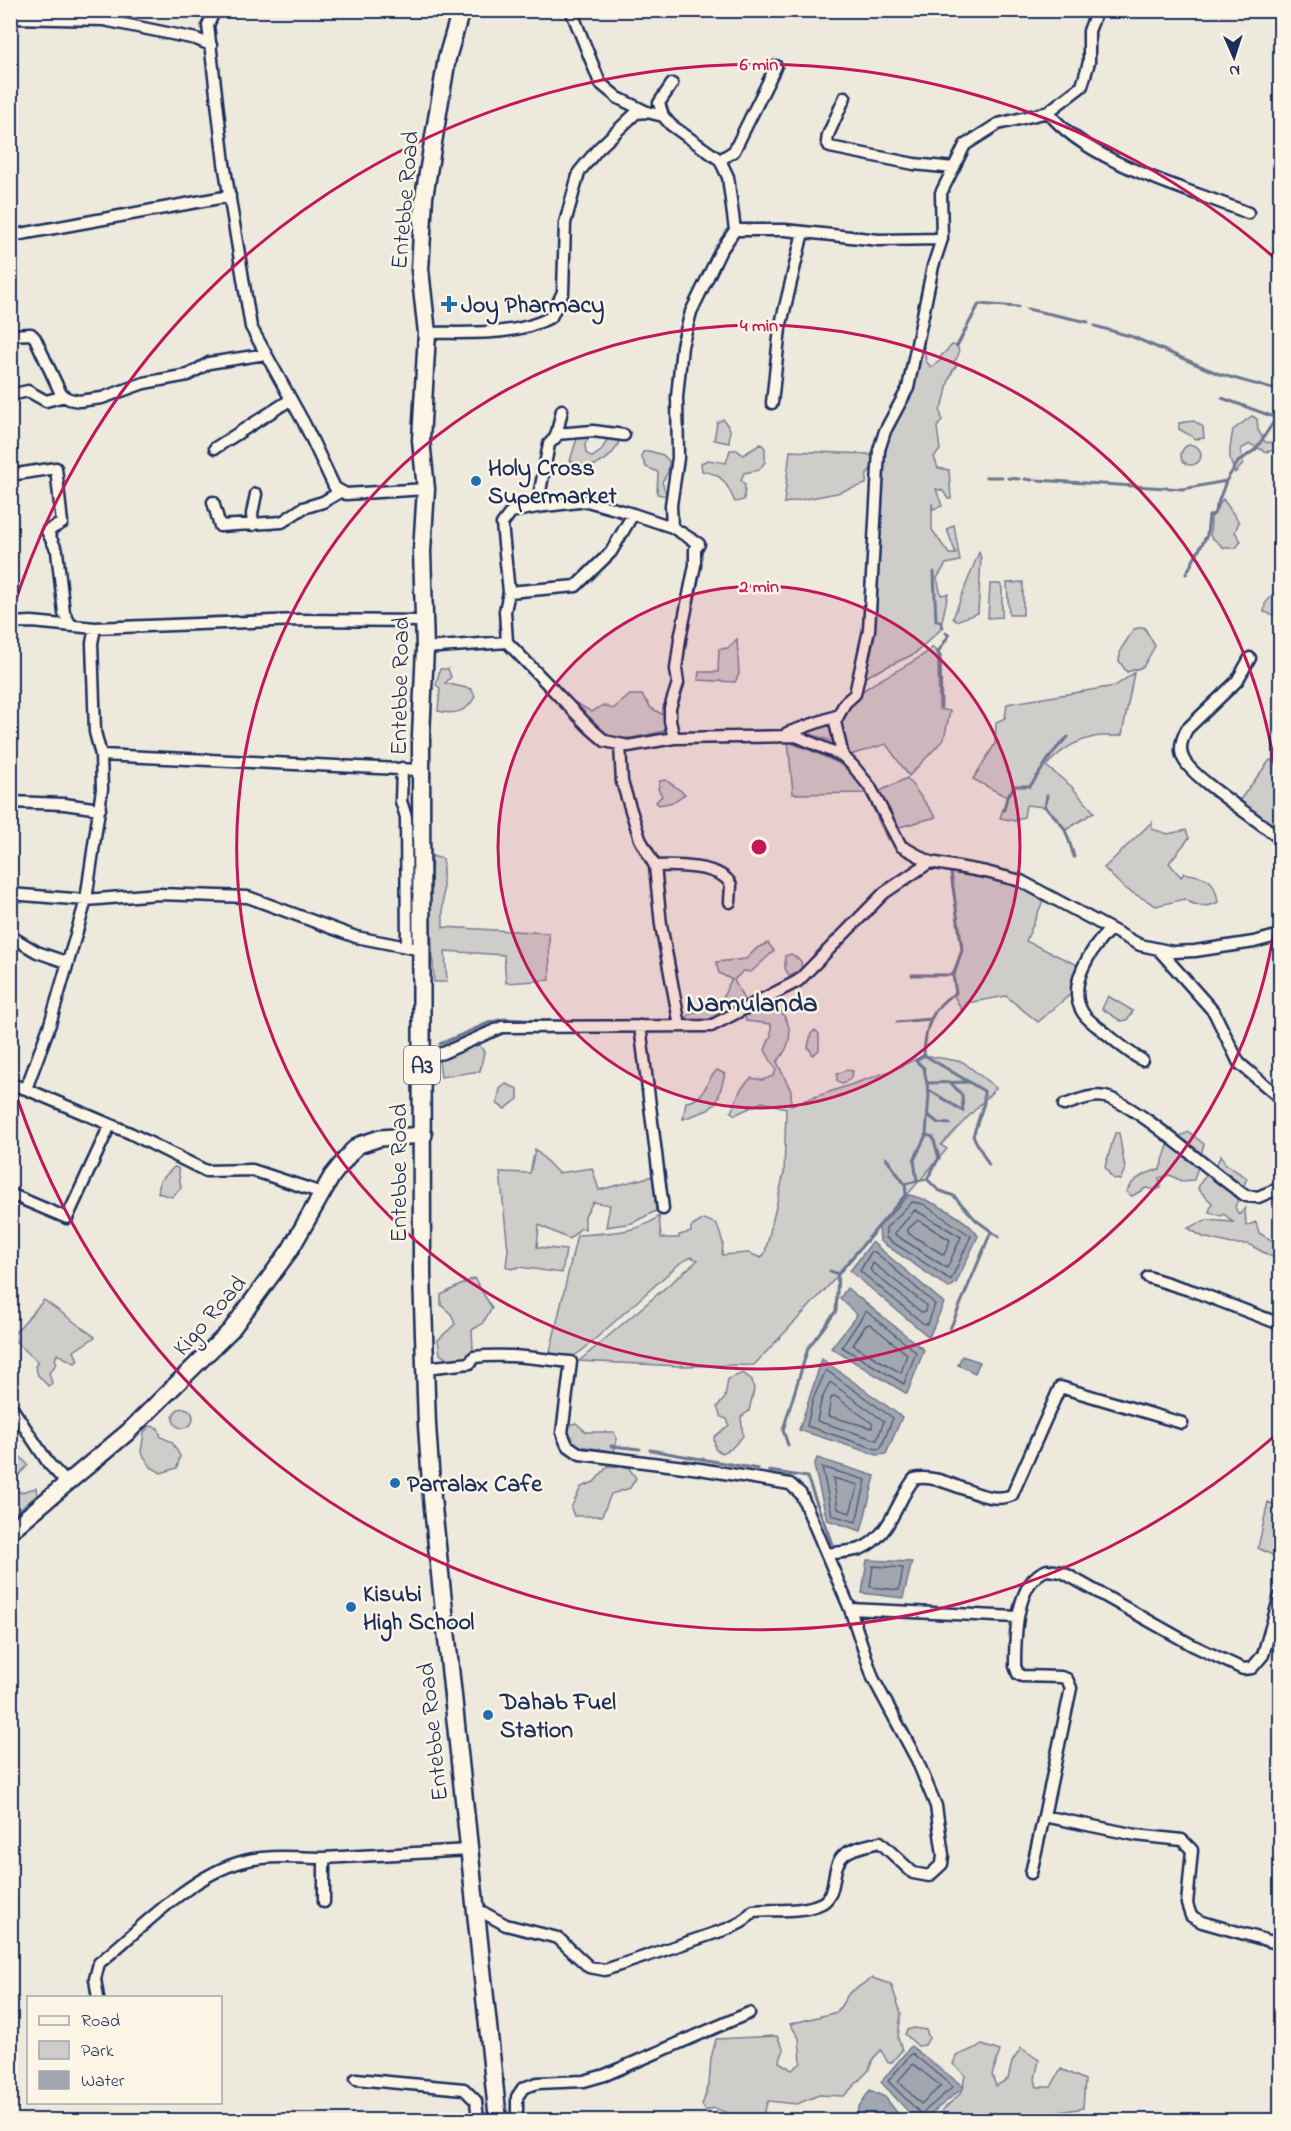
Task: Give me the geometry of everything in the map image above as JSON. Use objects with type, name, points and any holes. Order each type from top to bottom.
[{"type":"main road","name":"Entebbe Road","points":[[461,10],[447,58],[427,164],[420,270],[427,333],[421,440],[426,489],[422,551],[425,648],[422,770],[414,817],[414,948],[422,1057],[424,1135],[422,1274],[432,1498],[498,2121]]},
{"type":"street","points":[[215,10],[208,25],[235,242],[251,327],[335,489],[340,492]]},
{"type":"street","points":[[571,10],[600,83],[618,98],[647,112],[663,116]]},
{"type":"street","points":[[781,735],[836,716],[855,694],[869,630],[879,450],[885,430],[908,388],[933,266],[942,240],[941,193],[965,145],[998,124],[1048,112],[1082,86],[1089,62],[1089,31],[1097,10]]},
{"type":"street","points":[[10,18],[104,20],[195,39],[211,45]]},
{"type":"street","points":[[720,160],[734,152],[776,66]]},
{"type":"street","points":[[672,84],[659,103],[663,116],[671,125],[720,160],[728,177],[735,230],[720,252],[692,312],[682,346],[677,397],[678,458],[671,505],[672,527]]},
{"type":"street","points":[[845,97],[828,135],[827,142],[830,147],[914,164],[954,168]]},
{"type":"street","points":[[427,333],[498,331],[531,326],[551,317],[563,292],[565,223],[579,172],[593,154],[631,117],[636,113],[647,112]]},
{"type":"street","points":[[1048,112],[1059,126],[1101,153],[1137,171],[1248,213]]},
{"type":"street","points":[[10,236],[230,196]]},
{"type":"street","points":[[735,230],[803,232],[879,240],[942,240]]},
{"type":"street","points":[[772,403],[780,328],[803,232]]},
{"type":"street","points":[[10,335],[31,334],[35,338],[53,379],[65,396]]},
{"type":"street","points":[[10,395],[28,392],[46,401],[65,396],[79,400],[102,398],[144,383],[188,375],[209,363],[266,354]]},
{"type":"street","points":[[215,448],[290,400]]},
{"type":"street","points":[[537,507],[549,444],[556,434],[562,410]]},
{"type":"street","points":[[556,434],[593,431],[624,435]]},
{"type":"street","points":[[10,475],[56,468],[62,523],[47,531],[57,551],[64,613],[70,625]]},
{"type":"street","points":[[213,502],[220,526],[253,525],[282,522],[303,508],[323,502],[340,492],[426,489]]},
{"type":"street","points":[[253,525],[252,514],[256,494]]},
{"type":"street","points":[[674,738],[670,722],[670,708],[678,683],[676,669],[680,639],[695,565],[695,549],[699,544],[672,527],[615,507],[587,501],[520,509],[504,519],[502,531],[509,592],[505,611],[507,642],[599,736],[620,745],[674,738],[796,736],[843,756]]},
{"type":"street","points":[[509,592],[576,586],[611,552],[633,514]]},
{"type":"street","points":[[10,623],[94,628],[298,620],[424,621]]},
{"type":"street","points":[[26,1089],[50,1024],[66,962],[86,900],[100,809],[103,770],[95,732],[92,643],[94,628]]},
{"type":"street","points":[[425,648],[507,642]]},
{"type":"street","points":[[1250,658],[1237,681],[1187,729],[1182,738],[1181,748],[1183,759],[1201,777],[1281,839]]},
{"type":"street","points":[[836,716],[836,733],[843,756],[870,787],[901,846],[930,862],[1021,881],[1127,940],[1158,949],[1173,952],[1195,951],[1254,942],[1281,934]]},
{"type":"street","points":[[620,745],[624,787],[640,839],[655,866],[661,925],[681,1026]]},
{"type":"street","points":[[101,755],[422,770]]},
{"type":"street","points":[[402,768],[401,801],[414,817]]},
{"type":"street","points":[[10,802],[64,804],[100,809]]},
{"type":"street","points":[[422,1057],[443,1053],[502,1027],[711,1026],[798,981],[892,886],[930,862]]},
{"type":"street","points":[[655,866],[685,867],[721,874],[731,885],[730,902]]},
{"type":"street","points":[[10,894],[86,900],[158,894],[248,897],[342,932],[414,948]]},
{"type":"street","points":[[1110,929],[1096,944],[1081,972],[1079,984],[1081,1009],[1089,1019],[1142,1060]]},
{"type":"street","points":[[10,936],[37,952],[66,962]]},
{"type":"street","points":[[1158,949],[1214,1012],[1239,1063],[1281,1098]]},
{"type":"street","points":[[640,1026],[663,1209]]},
{"type":"street","points":[[10,1084],[110,1125],[207,1171],[252,1170],[322,1194]]},
{"type":"street","points":[[1064,1105],[1092,1096],[1111,1099],[1145,1120],[1246,1196],[1258,1197],[1281,1188]]},
{"type":"street","points":[[10,1194],[67,1218],[110,1125]]},
{"type":"street","name":"Kigo Road","points":[[10,1531],[150,1412],[231,1330],[290,1250],[332,1176],[359,1146],[380,1138],[424,1135]]},
{"type":"street","points":[[1148,1277],[1199,1293],[1281,1324]]},
{"type":"street","points":[[426,1368],[470,1363],[474,1357],[488,1355],[571,1362],[562,1433],[567,1445],[580,1454],[700,1469],[790,1484],[801,1494],[850,1609],[873,1678],[917,1760],[936,1806],[943,1855],[942,1864],[929,1876],[913,1873],[880,1842],[853,1850],[840,1859],[831,1893],[823,1903],[792,1910],[753,1911],[742,1922],[730,1928],[606,1970],[589,1966],[558,1938],[506,1925],[475,1908]]},
{"type":"street","points":[[827,1554],[858,1549],[871,1541],[892,1520],[914,1479],[931,1478],[976,1493],[1001,1498],[1012,1496],[1060,1387],[1182,1423]]},
{"type":"street","points":[[10,1405],[49,1464],[68,1483]]},
{"type":"street","points":[[1031,1874],[1071,1688],[1067,1679],[1018,1674],[1015,1666],[1017,1617],[1035,1576],[1047,1570],[1062,1572],[1192,1646],[1243,1669],[1252,1668],[1263,1655],[1281,1596]]},
{"type":"street","points":[[850,1609],[1017,1617]]},
{"type":"street","points":[[1044,1816],[1136,1835],[1182,1840],[1192,1850],[1187,1904],[1191,1916],[1202,1922],[1281,1944]]},
{"type":"street","points":[[98,1996],[95,1979],[99,1963],[187,1891],[217,1871],[258,1858],[324,1858],[469,1850]]},
{"type":"street","points":[[324,1858],[324,1902]]},
{"type":"street","points":[[517,2121],[517,2097],[519,2092],[529,2085],[584,2081],[605,2075],[749,2013]]},
{"type":"street","points":[[356,2079],[464,2089],[476,2101],[478,2121]]},
{"type":"green space","points":[[917,340],[923,341],[926,361],[931,367],[941,360],[941,356],[952,345],[957,346],[959,351],[953,363],[957,364],[950,377],[940,410],[942,420],[937,427],[940,450],[934,457],[938,468],[949,470],[951,499],[948,499],[943,491],[936,489],[942,506],[933,509],[932,503],[932,530],[949,554],[956,554],[947,529],[954,525],[960,561],[946,564],[937,578],[941,595],[948,594],[940,630],[914,654],[861,679],[873,563],[880,533],[875,499],[875,463],[867,474],[866,484],[837,493],[784,503],[790,451],[868,454],[877,460],[901,403]]},
{"type":"green space","points":[[1252,416],[1257,419],[1258,430],[1265,442],[1275,443],[1275,450],[1266,452],[1250,444],[1241,449],[1243,464],[1235,473],[1230,457],[1233,430]]},
{"type":"green space","points":[[723,419],[730,429],[729,443],[714,440],[717,423]]},
{"type":"green space","points":[[1194,421],[1203,427],[1204,438],[1196,439],[1179,429],[1179,423]]},
{"type":"green space","points":[[578,435],[591,435],[585,444],[586,453],[592,457],[601,451],[609,436],[620,438],[609,457],[589,466],[570,461]]},
{"type":"green space","points":[[761,444],[765,448],[765,462],[759,470],[744,473],[741,480],[745,485],[744,500],[735,502],[720,477],[702,471],[701,463],[708,460],[726,463],[730,450],[737,450],[743,455]]},
{"type":"green space","points":[[1187,445],[1195,445],[1201,451],[1201,459],[1195,465],[1187,465],[1181,459],[1181,451]]},
{"type":"green space","points":[[649,451],[663,455],[669,461],[668,472],[662,482],[667,496],[657,494],[658,472],[646,467],[641,456],[643,452]]},
{"type":"green space","points":[[1223,499],[1239,522],[1235,532],[1241,541],[1236,548],[1224,548],[1210,536],[1211,518]]},
{"type":"green space","points":[[979,552],[981,558],[978,613],[956,621],[953,618]]},
{"type":"green space","points":[[1023,582],[1023,615],[1009,615],[1007,583]]},
{"type":"green space","points":[[990,584],[1000,584],[1002,588],[1002,617],[988,618]]},
{"type":"green space","points":[[1280,585],[1280,617],[1264,612],[1265,604]]},
{"type":"green space","points":[[1144,627],[1155,646],[1143,667],[1127,672],[1119,661],[1121,649],[1134,629]]},
{"type":"green space","points":[[737,639],[739,674],[735,682],[698,680],[699,672],[718,672],[719,649],[728,648]]},
{"type":"green space","points":[[933,647],[938,655],[939,709],[950,711],[944,739],[909,776],[886,744],[850,755],[841,734],[842,716],[851,702],[865,689],[919,658]]},
{"type":"green space","points":[[440,669],[448,669],[451,677],[445,683],[471,689],[475,696],[469,706],[450,713],[438,711],[440,688],[436,685]]},
{"type":"green space","points":[[1134,673],[1122,735],[1097,736],[1080,741],[1062,751],[1046,766],[1071,786],[1094,812],[1066,830],[1045,807],[1026,805],[1024,817],[1015,821],[1000,818],[1007,797],[973,779],[995,744],[996,722],[1005,718],[1007,704],[1115,686]]},
{"type":"green space","points":[[630,695],[642,695],[651,708],[665,716],[667,722],[664,731],[627,738],[613,737],[603,731],[587,715],[578,711],[574,702],[592,712],[603,705],[613,709]]},
{"type":"green space","points":[[832,723],[835,742],[801,731]]},
{"type":"green space","points":[[788,740],[849,768],[866,793],[793,794]]},
{"type":"green space","points":[[1270,760],[1280,764],[1280,841],[1236,805]]},
{"type":"green space","points":[[907,778],[936,817],[896,828],[876,793]]},
{"type":"green space","points":[[666,780],[685,794],[673,802],[659,805],[656,802],[662,796],[658,789],[660,781]]},
{"type":"green space","points":[[1152,822],[1152,829],[1168,834],[1186,830],[1189,838],[1169,863],[1181,877],[1184,873],[1204,878],[1212,883],[1218,902],[1201,906],[1184,899],[1156,906],[1124,888],[1104,868]]},
{"type":"green space","points":[[432,856],[443,859],[443,927],[549,933],[550,980],[506,983],[504,955],[445,951],[447,982],[434,982],[430,906]]},
{"type":"green space","points":[[951,867],[1018,885],[1043,901],[1026,941],[1086,969],[1072,993],[1038,1022],[1006,996],[967,1003],[962,1010],[953,994],[956,992],[954,979],[962,947]]},
{"type":"green space","points":[[768,943],[774,951],[751,972],[743,971],[734,980],[744,1000],[727,1013],[695,1026],[686,1018],[693,1013],[713,1007],[722,999],[732,980],[719,973],[716,962],[746,959],[757,948]]},
{"type":"green space","points":[[791,954],[801,961],[802,971],[789,976],[785,968],[785,956]]},
{"type":"green space","points":[[1108,996],[1133,1011],[1127,1020],[1121,1021],[1102,1009]]},
{"type":"green space","points":[[769,998],[787,1020],[789,1028],[788,1044],[777,1062],[791,1091],[791,1105],[891,1071],[924,1055],[963,1062],[996,1088],[941,1145],[947,1149],[824,1291],[754,1365],[680,1366],[579,1361],[698,1260],[691,1257],[680,1263],[584,1349],[574,1356],[552,1355],[550,1352],[577,1235],[631,1229],[651,1222],[659,1216],[661,1238],[679,1238],[679,1235],[691,1232],[691,1227],[704,1219],[717,1224],[723,1243],[722,1255],[749,1253],[761,1258],[765,1253],[784,1173],[786,1108],[762,1102],[735,1115],[731,1112],[741,1089],[751,1078],[763,1080],[773,1076],[776,1070],[765,1050],[771,1035],[771,1024],[746,1021],[744,1014]]},
{"type":"green space","points":[[815,1030],[819,1034],[819,1050],[813,1055],[808,1047],[811,1034]]},
{"type":"green space","points":[[476,1039],[484,1052],[480,1071],[441,1077],[439,1061],[442,1050]]},
{"type":"green space","points":[[717,1070],[725,1074],[717,1102],[708,1110],[683,1119],[686,1102],[693,1101],[701,1094]]},
{"type":"green space","points":[[846,1070],[853,1071],[850,1079],[842,1084],[837,1080],[837,1074]]},
{"type":"green space","points":[[506,1084],[518,1089],[518,1099],[505,1109],[497,1104],[500,1089]]},
{"type":"green space","points":[[1189,1132],[1204,1144],[1194,1180],[1181,1181],[1170,1175],[1159,1178],[1161,1188],[1155,1190],[1146,1188],[1132,1196],[1126,1192],[1140,1177],[1160,1169],[1170,1140]]},
{"type":"green space","points":[[1115,1133],[1119,1133],[1125,1169],[1120,1180],[1112,1178],[1105,1167]]},
{"type":"green space","points":[[535,1149],[558,1173],[592,1168],[599,1190],[653,1176],[656,1211],[632,1223],[606,1227],[610,1205],[593,1202],[585,1216],[585,1229],[581,1228],[569,1239],[539,1225],[537,1247],[566,1250],[562,1273],[519,1267],[511,1269],[506,1266],[508,1250],[500,1172],[530,1173]]},
{"type":"green space","points":[[1221,1155],[1225,1164],[1247,1178],[1235,1207],[1239,1215],[1245,1208],[1246,1226],[1256,1222],[1259,1233],[1280,1245],[1280,1272],[1274,1271],[1276,1259],[1248,1244],[1232,1244],[1203,1237],[1188,1228],[1206,1220],[1233,1222],[1224,1214],[1221,1216],[1209,1212],[1212,1203],[1198,1189]]},
{"type":"green space","points":[[174,1167],[178,1168],[181,1188],[172,1197],[158,1193],[160,1181]]},
{"type":"green space","points":[[474,1278],[492,1308],[482,1324],[472,1330],[473,1349],[470,1357],[447,1359],[440,1354],[438,1340],[455,1324],[451,1314],[441,1305],[441,1295]]},
{"type":"green space","points":[[44,1300],[95,1337],[74,1351],[78,1360],[75,1363],[57,1354],[55,1360],[57,1363],[49,1373],[52,1383],[48,1386],[38,1375],[35,1366],[38,1362],[11,1337]]},
{"type":"green space","points":[[743,1373],[752,1380],[754,1389],[749,1411],[741,1417],[743,1436],[731,1449],[722,1453],[715,1449],[714,1437],[729,1425],[727,1419],[721,1417],[717,1407],[725,1398],[728,1379]]},
{"type":"green space","points":[[183,1408],[190,1411],[193,1418],[190,1425],[183,1428],[176,1425],[173,1418],[176,1411]]},
{"type":"green space","points":[[576,1423],[586,1432],[614,1432],[617,1439],[614,1452],[573,1445],[568,1436],[569,1425]]},
{"type":"green space","points":[[150,1426],[158,1428],[161,1437],[172,1442],[180,1456],[177,1468],[161,1473],[151,1467],[141,1452],[144,1432]]},
{"type":"green space","points":[[11,1447],[28,1465],[16,1478],[11,1480]]},
{"type":"green space","points":[[608,1466],[628,1467],[636,1478],[630,1488],[611,1494],[602,1516],[574,1516],[571,1508],[581,1487],[594,1482]]},
{"type":"green space","points":[[36,1488],[37,1495],[11,1516],[11,1491],[21,1492]]},
{"type":"green space","points":[[1268,1502],[1280,1507],[1280,1559],[1258,1548]]},
{"type":"green space","points":[[872,1978],[891,1984],[901,2013],[898,2038],[902,2050],[892,2062],[888,2063],[881,2050],[873,2059],[869,2070],[844,2096],[819,2095],[797,2104],[768,2101],[763,2114],[742,2118],[714,2108],[706,2111],[702,2105],[709,2085],[711,2058],[716,2039],[777,2036],[784,2050],[779,2062],[792,2070],[801,2063],[799,2038],[790,2024],[837,2012],[849,1993]]},
{"type":"green space","points":[[914,2028],[926,2030],[929,2038],[925,2045],[918,2046],[905,2034],[907,2030]]},
{"type":"green space","points":[[982,2045],[1000,2051],[992,2075],[996,2086],[1008,2079],[1012,2062],[1021,2048],[1039,2060],[1035,2079],[1037,2087],[1051,2087],[1061,2069],[1085,2080],[1083,2108],[1047,2114],[1042,2120],[932,2120],[962,2092],[965,2075],[953,2064],[956,2056]]},
{"type":"water","points":[[909,1195],[947,1210],[973,1229],[978,1236],[956,1283],[949,1288],[880,1241],[879,1227]]},
{"type":"water","points":[[872,1242],[944,1303],[929,1337],[850,1271]]},
{"type":"water","points":[[847,1288],[924,1350],[907,1394],[831,1348],[857,1315],[840,1298]]},
{"type":"water","points":[[962,1356],[980,1362],[975,1373],[958,1365]]},
{"type":"water","points":[[822,1359],[902,1417],[886,1454],[877,1455],[799,1430]]},
{"type":"water","points":[[817,1458],[875,1476],[861,1531],[827,1520],[814,1466]]},
{"type":"water","points":[[867,1560],[912,1562],[903,1598],[862,1593]]},
{"type":"water","points":[[911,2046],[964,2087],[923,2120],[916,2120],[881,2082]]},
{"type":"water","points":[[870,2090],[885,2097],[903,2120],[865,2120],[857,2114],[858,2108]]},
{"type":"waterway","points":[[957,346],[979,304],[1018,307]]},
{"type":"waterway","points":[[1027,309],[1088,322]]},
{"type":"waterway","points":[[1095,326],[1133,337],[1219,374],[1280,391]]},
{"type":"waterway","points":[[1222,398],[1274,417]]},
{"type":"waterway","points":[[1186,574],[1207,535],[1209,516],[1214,514],[1226,481],[1238,462],[1256,449],[1280,412]]},
{"type":"waterway","points":[[986,477],[1002,477]]},
{"type":"waterway","points":[[1008,478],[1019,479]]},
{"type":"waterway","points":[[1025,479],[1032,480]]},
{"type":"waterway","points":[[1036,480],[1183,489],[1226,481]]},
{"type":"waterway","points":[[934,572],[936,621],[940,621],[943,627]]},
{"type":"waterway","points":[[941,707],[940,655],[938,652],[949,635],[946,633]]},
{"type":"waterway","points":[[1004,810],[1007,797],[1015,786],[1030,786],[1052,754],[1068,737]]},
{"type":"waterway","points":[[793,743],[826,755],[848,768]]},
{"type":"waterway","points":[[864,787],[888,839]]},
{"type":"waterway","points":[[1047,795],[1045,807],[1065,830],[1074,857]]},
{"type":"waterway","points":[[951,873],[962,950],[953,975],[956,993],[941,1004],[931,1018],[924,1055],[916,1061],[924,1068],[929,1095],[926,1135],[914,1160],[917,1181],[927,1179],[938,1190],[954,1196],[976,1220],[999,1237]]},
{"type":"waterway","points":[[912,975],[953,975]]},
{"type":"waterway","points":[[440,1044],[491,1022],[504,1019],[564,1022]]},
{"type":"waterway","points":[[897,1022],[931,1019]]},
{"type":"waterway","points":[[924,1055],[984,1091],[984,1103],[973,1136],[989,1165]]},
{"type":"waterway","points":[[928,1083],[970,1082]]},
{"type":"waterway","points":[[951,1083],[962,1095],[963,1111]]},
{"type":"waterway","points":[[929,1090],[963,1111]]},
{"type":"waterway","points":[[928,1115],[938,1123],[950,1124]]},
{"type":"waterway","points":[[926,1135],[933,1137],[939,1158],[927,1179]]},
{"type":"waterway","points":[[886,1158],[904,1183]]},
{"type":"waterway","points":[[830,1271],[838,1274],[906,1194],[905,1184],[917,1181]]},
{"type":"waterway","points":[[950,1329],[991,1232]]},
{"type":"waterway","points":[[788,1445],[783,1430],[808,1348],[836,1311],[838,1274]]},
{"type":"waterway","points":[[611,1446],[640,1449]]},
{"type":"waterway","points":[[650,1450],[758,1469]]},
{"type":"waterway","points":[[769,1471],[807,1477],[832,1544]]},
{"type":"place","name":"Joy Pharmacy","points":[[449,304]]},
{"type":"place","name":"Holy Cross Supermarket","points":[[476,481]]},
{"type":"place","name":"Parralax Cafe","points":[[395,1483]]},
{"type":"place","name":"Kisubi High School","points":[[351,1607]]},
{"type":"place","name":"Dahab Fuel Station","points":[[488,1715]]},
{"type":"district","name":"Namulanda","points":[[752,1002]]}]
